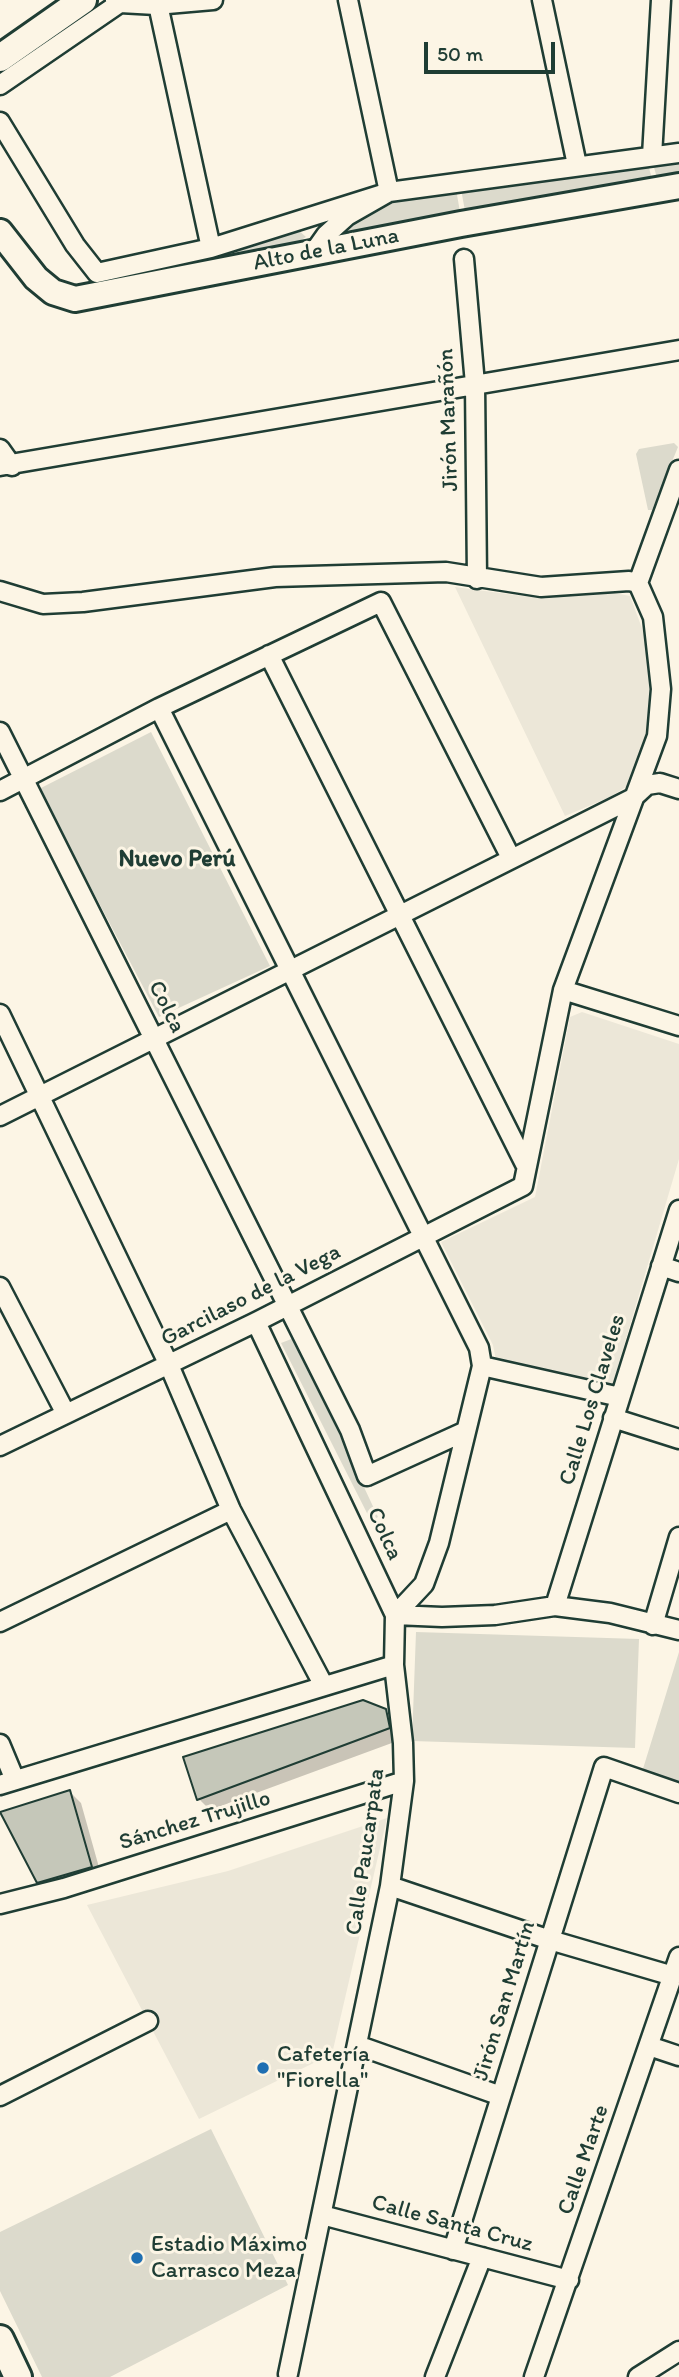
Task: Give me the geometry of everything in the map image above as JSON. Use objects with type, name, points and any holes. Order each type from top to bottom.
[{"type":"main road","points":[[0,58],[83,0]]},
{"type":"main road","name":"Alto de la Luna","points":[[0,232],[36,278],[53,292],[75,299],[314,251],[679,186]]},
{"type":"main road","points":[[0,2339],[18,2377]]},
{"type":"street","points":[[0,85],[120,1],[213,0]]},
{"type":"street","points":[[348,0],[389,191]]},
{"type":"street","points":[[542,0],[577,165]]},
{"type":"street","points":[[652,156],[661,0]]},
{"type":"street","points":[[156,2],[211,248]]},
{"type":"street","points":[[0,122],[75,245],[97,273],[211,248],[389,191],[679,153]]},
{"type":"street","points":[[314,251],[326,235],[347,216],[389,191]]},
{"type":"street","name":"Jirón Marañón","points":[[464,260],[475,384],[477,579]]},
{"type":"street","points":[[0,449],[6,466],[679,350]]},
{"type":"street","points":[[525,1164],[563,989],[657,736],[661,689],[653,617],[638,583],[679,470]]},
{"type":"street","points":[[0,591],[43,604],[275,577],[446,572],[541,587],[586,582],[638,583]]},
{"type":"street","points":[[0,791],[159,708],[381,602],[512,858]]},
{"type":"street","points":[[269,655],[525,1164]]},
{"type":"street","points":[[159,708],[479,1348],[482,1366],[439,1543],[424,1584],[395,1615]]},
{"type":"street","name":"Colca","points":[[0,732],[350,1430],[367,1476],[466,1431]]},
{"type":"street","points":[[0,1116],[633,798],[647,785],[660,783],[679,789]]},
{"type":"street","points":[[563,989],[679,1026]]},
{"type":"street","points":[[0,1014],[169,1365],[231,1510],[324,1686]]},
{"type":"street","name":"Garcilaso de la Vega","points":[[0,1446],[65,1412],[256,1322],[523,1186],[525,1164]]},
{"type":"street","name":"Calle Los Claveles","points":[[555,1606],[679,1210]]},
{"type":"street","points":[[661,1266],[679,1272]]},
{"type":"street","points":[[0,1287],[65,1412]]},
{"type":"street","name":"Colca","points":[[256,1322],[395,1615]]},
{"type":"street","points":[[482,1366],[620,1397]]},
{"type":"street","points":[[613,1418],[679,1439]]},
{"type":"street","points":[[0,1622],[231,1510]]},
{"type":"street","points":[[653,1625],[679,1537]]},
{"type":"street","points":[[395,1615],[442,1618],[495,1615],[555,1606],[610,1612],[679,1630]]},
{"type":"street","name":"Calle Paucarpata","points":[[289,2376],[390,1886],[404,1781],[403,1743],[394,1665],[395,1615]]},
{"type":"street","points":[[0,1744],[8,1783],[394,1665]]},
{"type":"street","name":"Jirón San Martín","points":[[453,2250],[604,1767],[679,1793]]},
{"type":"street","name":"Sánchez Trujillo","points":[[0,1904],[64,1888],[404,1781]]},
{"type":"street","points":[[390,1886],[550,1940],[673,1976]]},
{"type":"street","name":"Calle Marte","points":[[534,2377],[679,1957]]},
{"type":"street","points":[[0,2096],[148,2021]]},
{"type":"street","points":[[357,2045],[501,2096]]},
{"type":"street","points":[[649,2046],[679,2056]]},
{"type":"street","name":"Calle Santa Cruz","points":[[322,2215],[569,2280]]},
{"type":"street","points":[[435,2377],[482,2257]]},
{"type":"street","points":[[638,2377],[679,2351]]},
{"type":"shaded area","points":[[679,160],[679,174],[657,178],[653,164]]},
{"type":"shaded area","points":[[648,164],[652,179],[465,211],[461,189]]},
{"type":"shaded area","points":[[456,189],[460,212],[342,236],[340,233],[348,224],[387,201]]},
{"type":"shaded area","points":[[293,225],[306,237],[296,243],[121,282],[119,275]]},
{"type":"shaded area","points":[[674,443],[678,447],[652,510],[648,510],[636,454],[639,449]]},
{"type":"shaded area","points":[[455,587],[545,599],[598,590],[630,596],[643,631],[650,678],[648,740],[642,758],[626,787],[610,797],[565,816]]},
{"type":"shaded area","points":[[151,732],[270,966],[159,1017],[39,789]]},
{"type":"shaded area","points":[[582,1012],[679,1044],[679,1159],[610,1393],[497,1365],[493,1345],[441,1242],[535,1197],[570,1017]]},
{"type":"shaded area","points":[[294,1338],[378,1517],[371,1521],[281,1343]]},
{"type":"shaded area","points":[[416,1632],[639,1639],[635,1748],[412,1741]]},
{"type":"shaded area","points":[[679,1652],[679,1783],[642,1772]]},
{"type":"shaded area","points":[[387,1818],[332,2054],[199,2119],[87,1905],[228,1871]]},
{"type":"shaded area","name":"Estadio Máximo Carrasco Meza","points":[[211,2129],[288,2285],[110,2377],[42,2377],[0,2291],[0,2232]]},
{"type":"building","points":[[363,1700],[386,1709],[390,1728],[197,1800],[183,1757]]},
{"type":"building","points":[[70,1790],[92,1867],[37,1883],[0,1812]]},
{"type":"place","name":"Cafetería \"Fiorella\"","points":[[263,2068]]},
{"type":"place","name":"Estadio Máximo Carrasco Meza","points":[[137,2258]]},
{"type":"district","name":"Nuevo Perú","points":[[177,860]]}]
